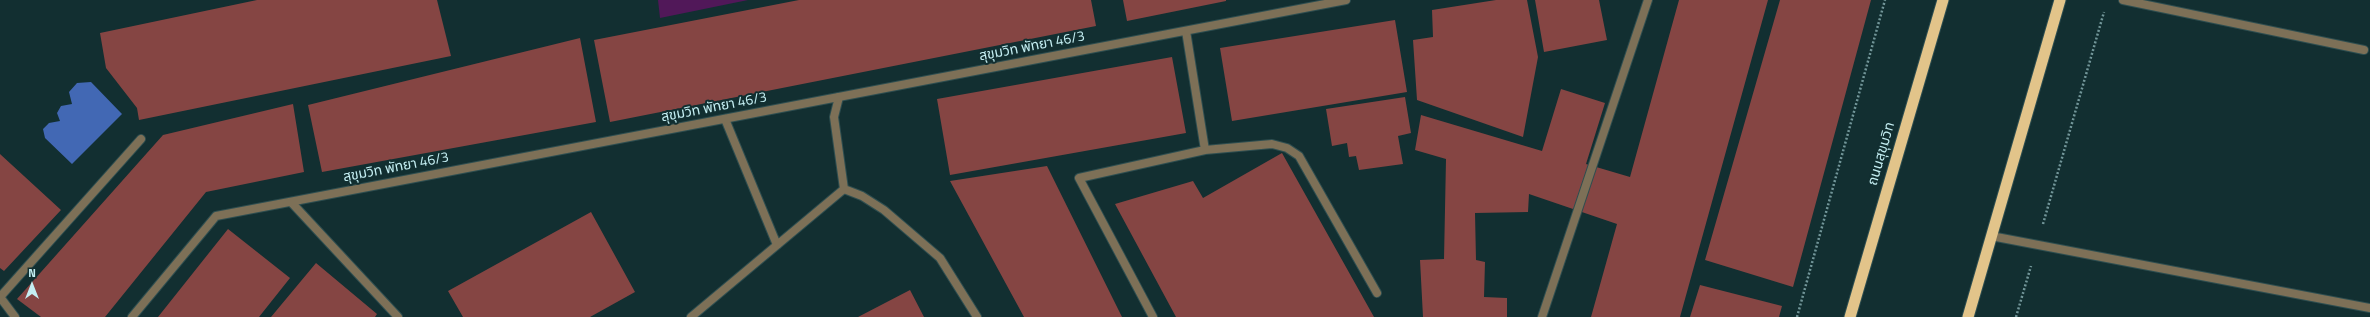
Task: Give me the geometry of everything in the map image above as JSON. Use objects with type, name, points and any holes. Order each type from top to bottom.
[{"type":"highway","name":"ถนนสุขุมวิท","points":[[1850,317],[1943,0]]},
{"type":"highway","points":[[1968,317],[2060,0]]},
{"type":"street","name":"สุขุมวิท พัทยา 46/3","points":[[132,317],[216,216],[1346,0]]},
{"type":"street","points":[[1542,317],[1648,0]]},
{"type":"street","points":[[2123,0],[2364,50]]},
{"type":"street","points":[[1186,31],[1205,150]]},
{"type":"street","points":[[839,97],[834,117],[844,189]]},
{"type":"street","points":[[725,119],[777,245]]},
{"type":"street","points":[[16,317],[0,297],[141,139]]},
{"type":"street","points":[[1153,317],[1079,178],[1205,150],[1272,144],[1287,148],[1299,156],[1377,293]]},
{"type":"street","points":[[691,317],[844,189]]},
{"type":"street","points":[[844,189],[862,196],[884,210],[940,258],[977,317]]},
{"type":"street","points":[[291,202],[398,317]]},
{"type":"street","points":[[1992,236],[2037,246],[2370,308]]},
{"type":"path","points":[[1797,317],[1885,0]]},
{"type":"path","points":[[2016,317],[2106,8]]},
{"type":"shaded area","points":[[658,0],[748,0],[660,18]]},
{"type":"water","points":[[91,82],[122,114],[72,164],[45,138],[43,129],[49,123],[60,121],[57,113],[61,106],[72,104],[69,92],[77,83]]},
{"type":"building","points":[[257,0],[437,0],[451,56],[139,120],[137,108],[106,68],[100,33]]},
{"type":"building","points":[[799,0],[1091,0],[1096,26],[610,122],[594,40]]},
{"type":"building","points":[[1123,0],[1226,0],[1226,1],[1127,21]]},
{"type":"building","points":[[1496,0],[1527,0],[1538,57],[1523,137],[1417,100],[1413,40],[1433,37],[1432,10]]},
{"type":"building","points":[[1535,0],[1599,0],[1607,40],[1544,52]]},
{"type":"building","points":[[1679,0],[1768,0],[1680,317],[1591,317],[1617,224],[1529,194],[1528,212],[1475,213],[1476,260],[1485,262],[1484,297],[1507,298],[1507,317],[1423,317],[1420,260],[1444,259],[1446,159],[1415,150],[1421,115],[1542,151],[1561,89],[1605,103],[1586,164],[1630,177]]},
{"type":"building","points":[[1780,0],[1871,0],[1793,287],[1705,260]]},
{"type":"building","points":[[1395,20],[1407,92],[1232,121],[1220,48]]},
{"type":"building","points":[[580,38],[596,122],[322,172],[308,105]]},
{"type":"building","points":[[1172,57],[1186,133],[950,175],[937,99]]},
{"type":"building","points":[[1405,97],[1411,133],[1398,136],[1403,164],[1359,170],[1356,156],[1349,157],[1347,143],[1332,146],[1326,109]]},
{"type":"building","points":[[293,104],[304,172],[206,192],[105,317],[41,317],[17,299],[163,135]]},
{"type":"building","points":[[1282,153],[1374,317],[1176,317],[1115,204],[1193,181],[1203,198]]},
{"type":"building","points":[[0,154],[61,210],[4,271],[0,268]]},
{"type":"building","points":[[1047,166],[1122,317],[1024,317],[950,181]]},
{"type":"building","points":[[591,212],[635,292],[590,317],[463,317],[448,291]]},
{"type":"building","points":[[228,229],[290,278],[259,317],[158,317]]},
{"type":"building","points":[[316,263],[377,314],[375,317],[271,317]]},
{"type":"building","points":[[1700,285],[1782,306],[1779,317],[1690,317]]},
{"type":"building","points":[[910,290],[924,317],[858,317]]}]
